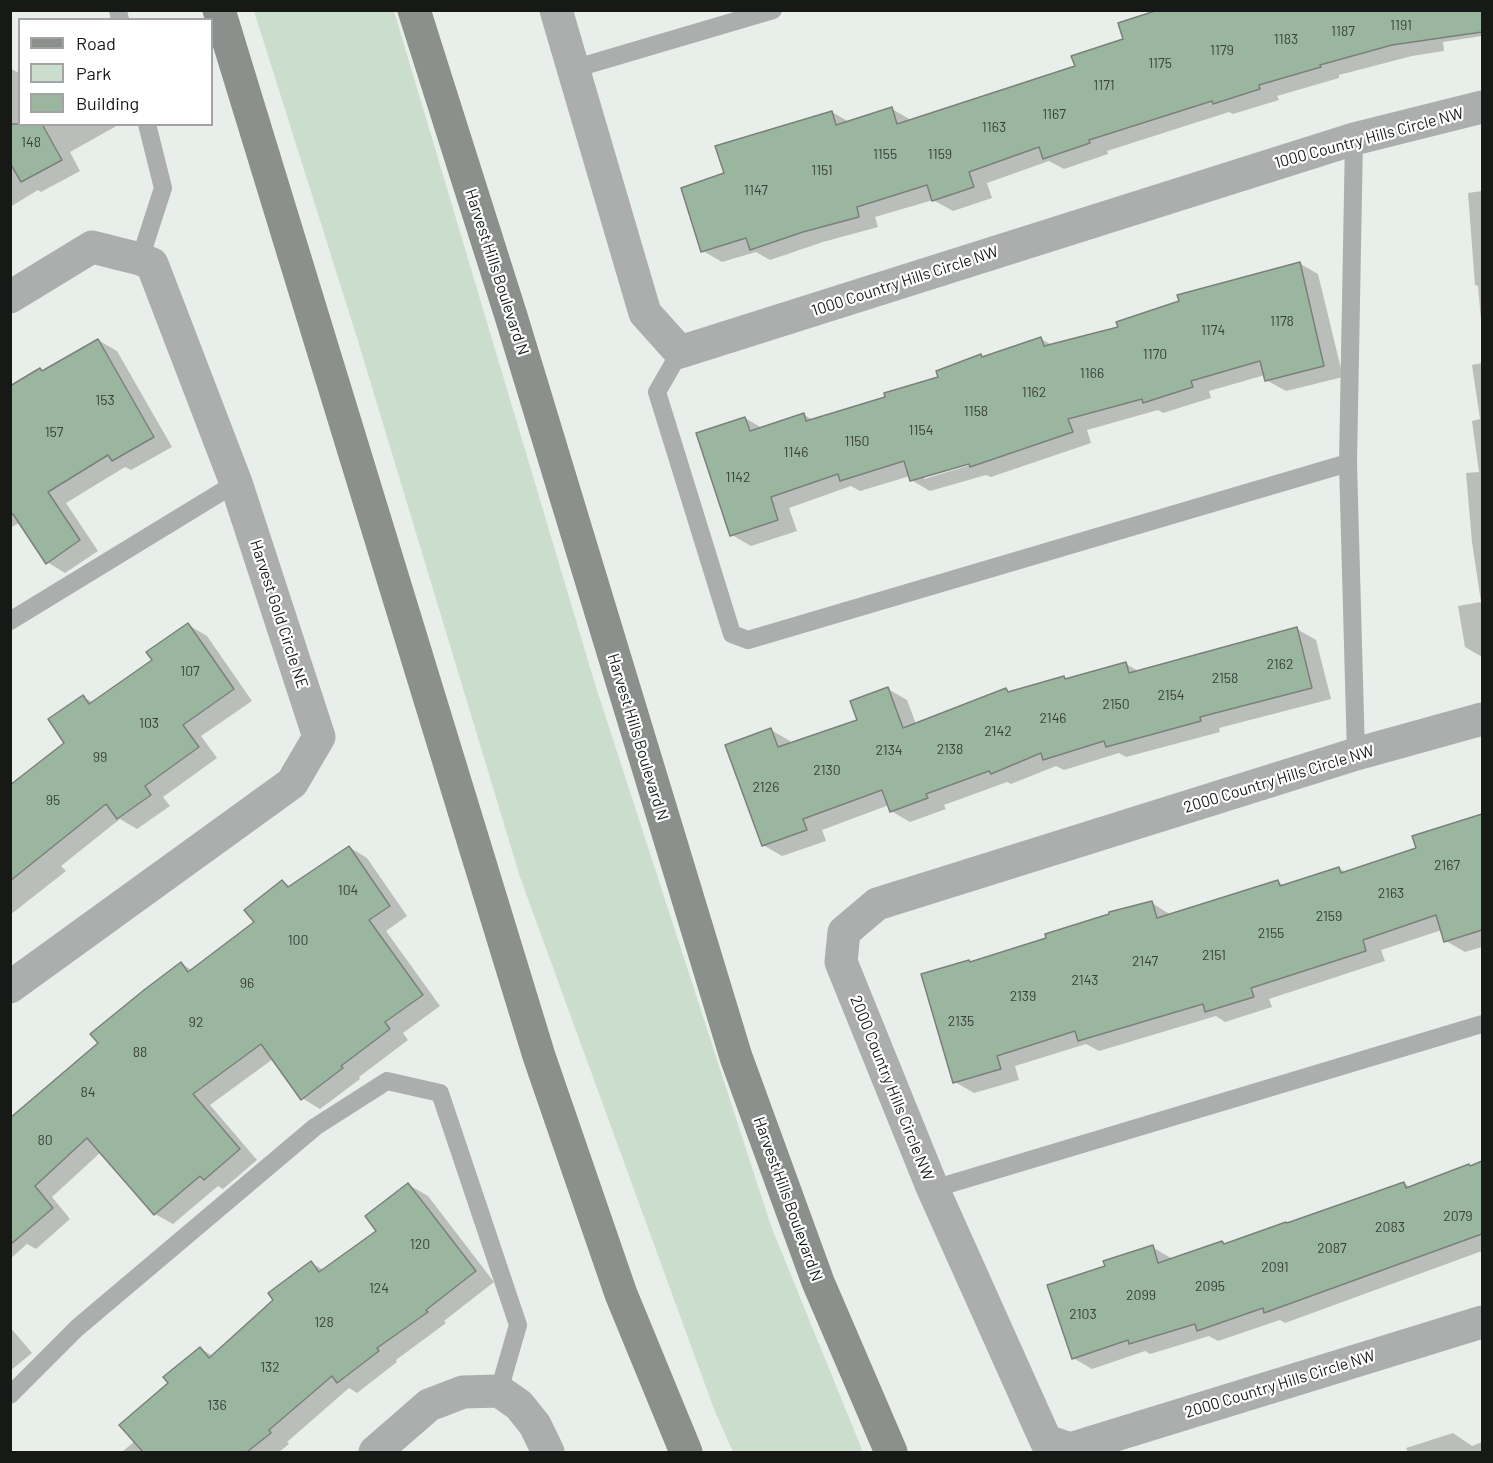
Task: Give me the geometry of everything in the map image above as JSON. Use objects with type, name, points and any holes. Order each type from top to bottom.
[{"type":"main road","points":[[219,10],[539,1056],[621,1294],[686,1452]]},
{"type":"main road","name":"Harvest Hills Boulevard N","points":[[414,10],[512,316],[736,1057],[818,1282],[891,1452]]},
{"type":"street","points":[[556,10],[645,313],[680,352]]},
{"type":"street","name":"1000 Country Hills Circle NW","points":[[680,352],[1354,139],[1482,107]]},
{"type":"street","points":[[10,297],[92,247],[140,259]]},
{"type":"street","name":"Harvest Gold Circle NE","points":[[10,987],[292,783],[319,737],[236,483],[152,264],[140,259]]},
{"type":"street","name":"2000 Country Hills Circle NW","points":[[1482,719],[1356,754],[877,904],[844,932],[841,962],[933,1189],[1046,1447],[1070,1449],[1482,1322]]},
{"type":"street","points":[[375,1452],[429,1405],[463,1392],[499,1391],[519,1404],[535,1425],[548,1452]]},
{"type":"lane","points":[[573,69],[773,10]]},
{"type":"lane","points":[[140,259],[163,188],[148,126]]},
{"type":"lane","points":[[1354,139],[1348,463],[1356,754]]},
{"type":"lane","points":[[680,352],[657,392],[732,634],[748,640],[1348,463]]},
{"type":"lane","points":[[10,621],[236,483]]},
{"type":"lane","points":[[933,1189],[1482,1024]]},
{"type":"lane","points":[[10,1395],[76,1328],[315,1127],[387,1081],[440,1093],[518,1325],[499,1391]]},
{"type":"green space","points":[[254,11],[394,11],[595,684],[771,1226],[863,1452],[733,1452],[714,1409],[520,877],[358,341]]},
{"type":"building","points":[[1158,10],[1482,10],[1482,32],[1392,45],[1320,65],[1321,67],[1259,85],[1260,89],[1213,104],[1212,101],[1089,140],[1090,143],[1043,159],[1039,147],[969,172],[974,187],[932,201],[927,185],[857,207],[859,217],[803,232],[750,250],[746,238],[701,252],[681,188],[724,173],[715,146],[832,111],[836,125],[892,107],[897,124],[1075,66],[1071,56],[1123,39],[1118,23]]},
{"type":"building","points":[[10,124],[43,126],[62,160],[21,182],[10,163]]},
{"type":"building","points":[[1300,262],[1324,366],[1265,381],[1260,361],[1191,381],[1193,387],[1143,403],[1142,399],[1068,419],[1073,432],[970,467],[969,464],[910,481],[904,461],[840,481],[838,474],[771,497],[778,520],[730,536],[696,433],[745,417],[750,431],[804,413],[806,421],[885,397],[884,393],[938,377],[936,371],[981,354],[982,357],[1041,337],[1044,346],[1118,327],[1116,322],[1179,301],[1177,295]]},
{"type":"building","points":[[98,339],[154,437],[112,461],[108,455],[48,492],[80,540],[46,564],[13,514],[10,516],[10,386],[40,368],[42,371]]},
{"type":"building","points":[[188,623],[234,689],[183,725],[199,747],[145,786],[151,795],[117,819],[106,804],[10,881],[10,785],[64,743],[48,719],[83,695],[89,704],[152,660],[146,652]]},
{"type":"building","points":[[1297,627],[1312,688],[1200,717],[1201,721],[1106,747],[1104,741],[1043,760],[1041,753],[991,774],[989,771],[926,794],[928,798],[890,812],[882,790],[803,819],[807,830],[762,846],[725,745],[771,728],[778,747],[857,720],[850,701],[888,687],[903,728],[1006,688],[1008,692],[1126,662],[1129,673]]},
{"type":"building","points":[[1482,814],[1482,930],[1444,942],[1436,915],[1363,940],[1366,951],[1251,988],[1254,997],[1205,1012],[1203,1004],[1078,1041],[1075,1031],[997,1056],[1001,1069],[953,1083],[921,974],[969,960],[970,962],[1046,938],[1045,934],[1109,914],[1109,912],[1152,901],[1157,918],[1278,880],[1280,886],[1339,867],[1341,873],[1416,848],[1412,836]]},
{"type":"building","points":[[349,846],[390,906],[369,920],[423,995],[385,1022],[390,1029],[301,1100],[261,1044],[193,1094],[240,1149],[204,1180],[200,1176],[154,1215],[87,1138],[35,1186],[53,1208],[10,1245],[10,1118],[98,1043],[90,1034],[144,990],[181,962],[188,972],[254,922],[244,910],[282,880],[288,887]]},
{"type":"building","points":[[1482,1161],[1482,1234],[1264,1313],[1263,1308],[1197,1331],[1195,1324],[1129,1344],[1128,1340],[1072,1359],[1047,1285],[1105,1266],[1103,1261],[1153,1245],[1158,1263],[1222,1241],[1224,1244],[1404,1182],[1406,1188]]},
{"type":"building","points":[[408,1183],[476,1271],[426,1310],[428,1312],[377,1348],[379,1351],[337,1383],[332,1376],[269,1430],[271,1433],[247,1452],[143,1452],[119,1425],[168,1383],[163,1377],[200,1347],[209,1358],[273,1300],[268,1293],[311,1261],[319,1272],[376,1231],[365,1216]]}]
